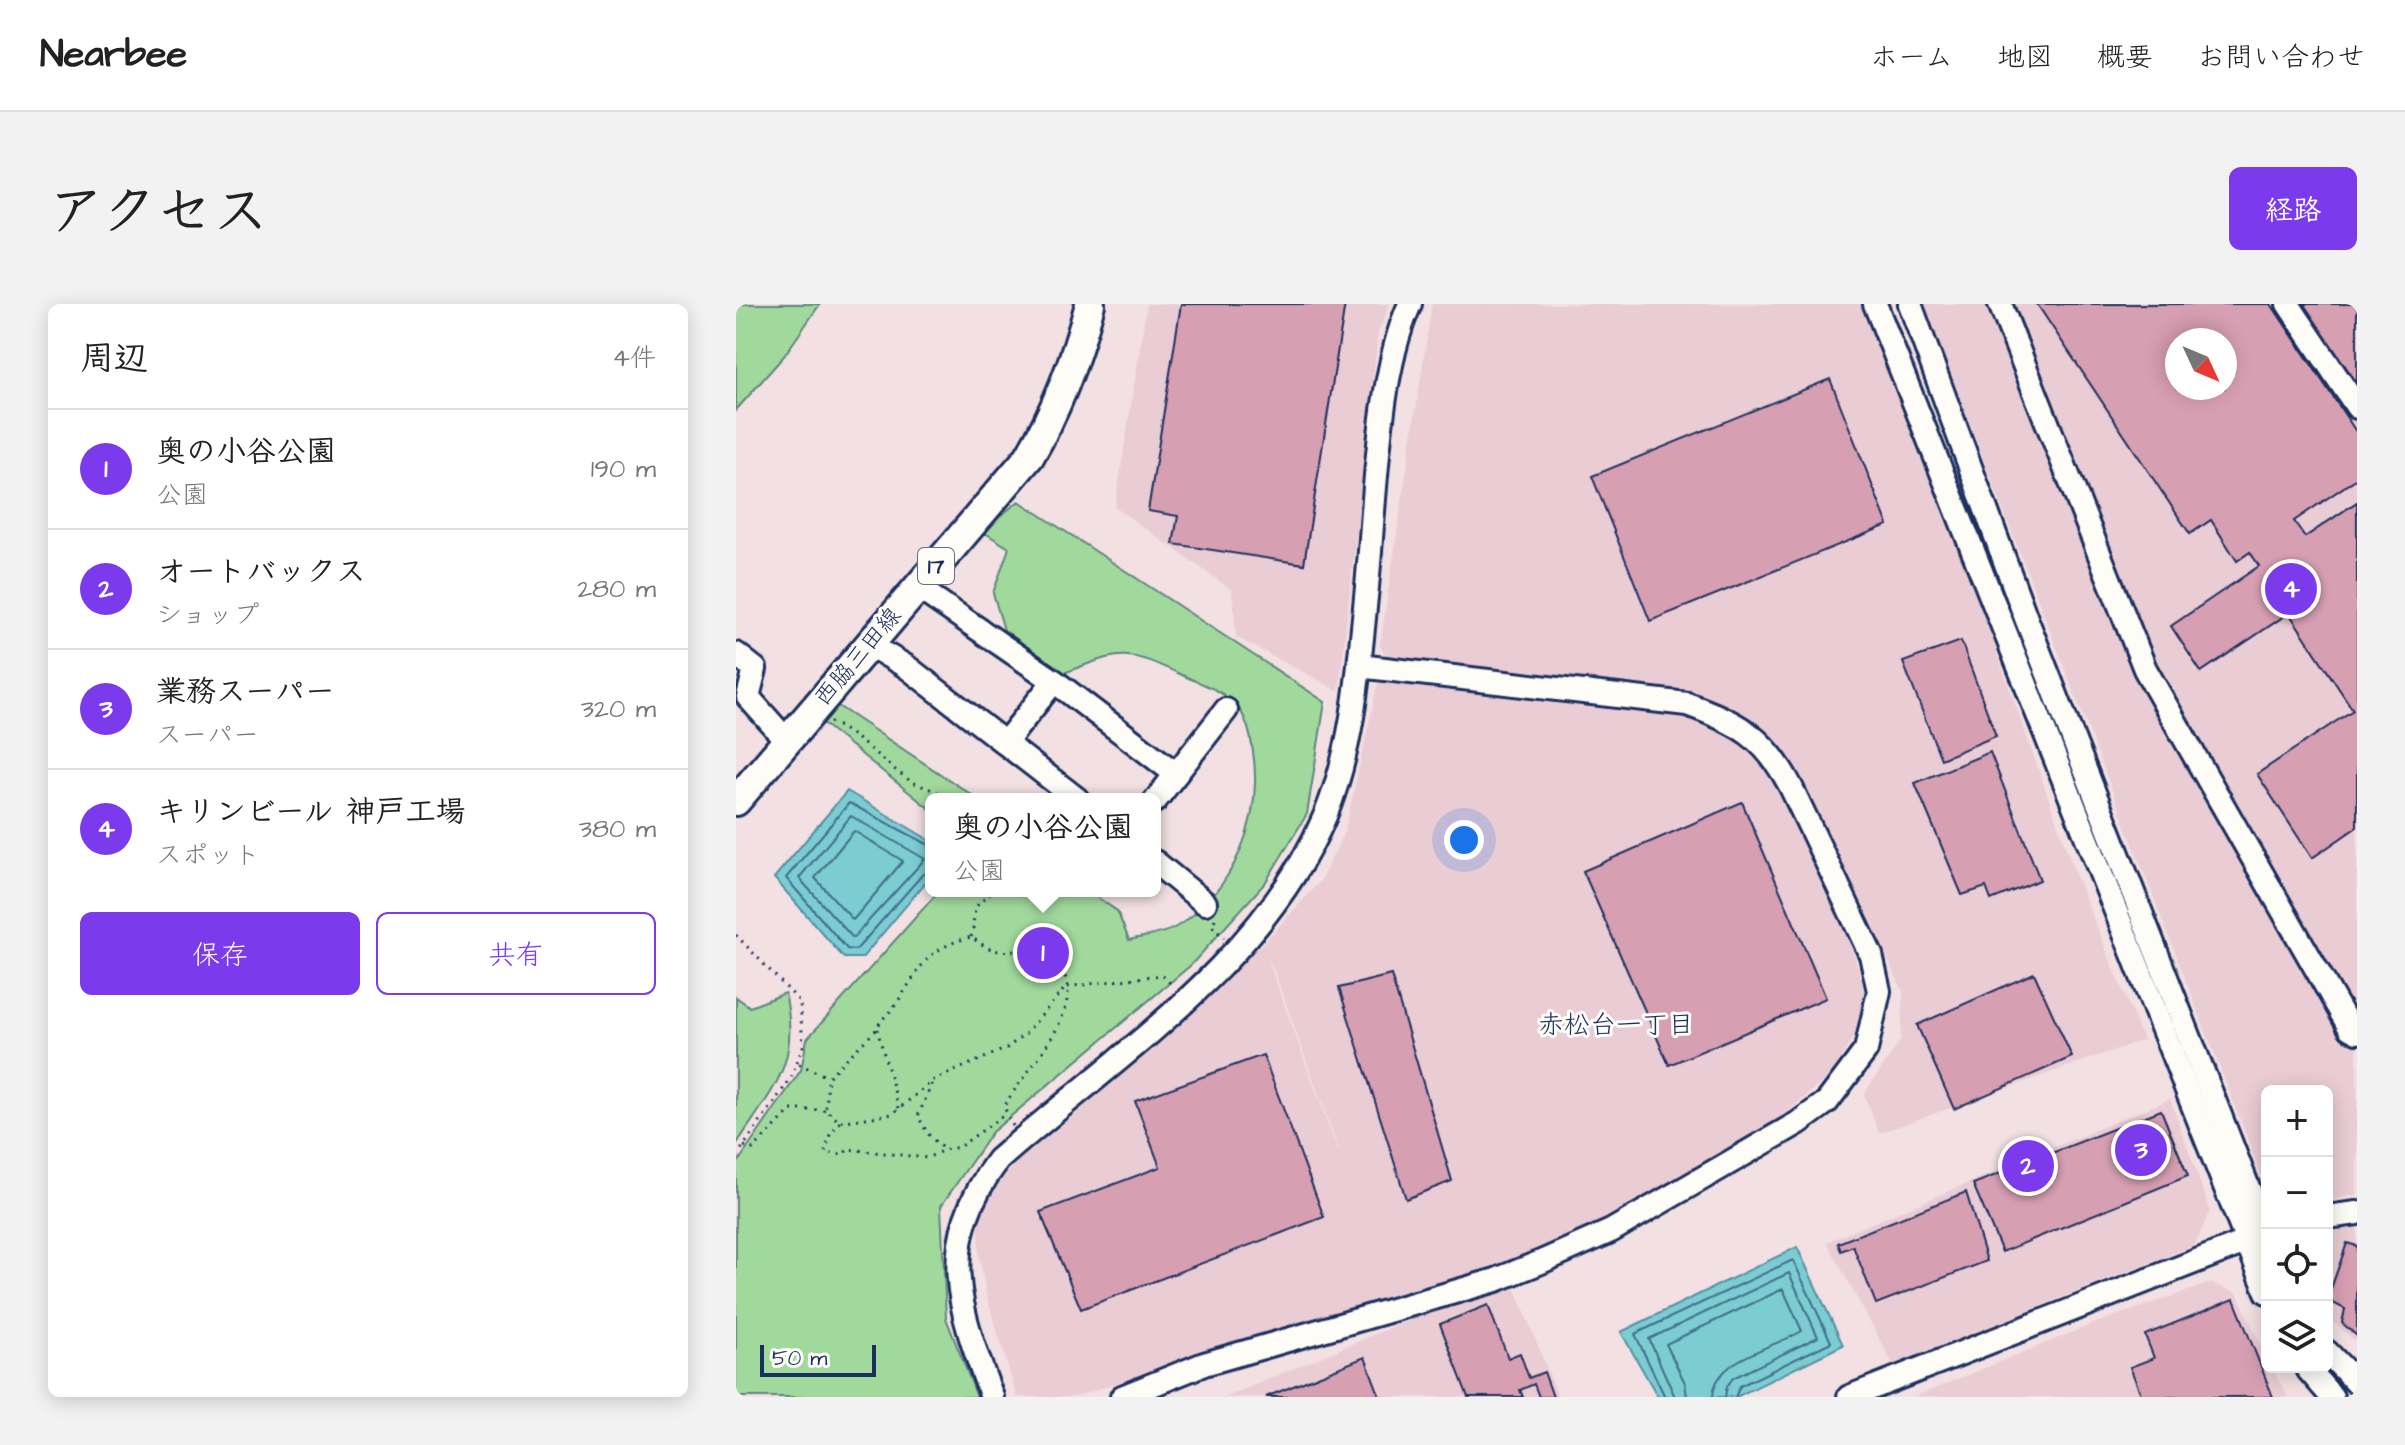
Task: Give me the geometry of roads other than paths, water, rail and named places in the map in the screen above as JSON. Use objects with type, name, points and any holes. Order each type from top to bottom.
[{"type":"main road","name":"西脇三田線","points":[[736,801],[1029,457],[1052,418],[1072,368],[1090,304]]},
{"type":"street","points":[[992,1397],[966,1329],[956,1256],[962,1223],[979,1186],[998,1160],[1187,999],[1237,952],[1277,902],[1325,815],[1345,743],[1359,666],[1387,391],[1410,304]]},
{"type":"street","points":[[1875,304],[2261,1234]]},
{"type":"street","points":[[1910,304],[2026,618],[2261,1233]]},
{"type":"street","points":[[2000,304],[2145,669],[2350,1028],[2357,1032]]},
{"type":"street","points":[[2288,304],[2357,407]]},
{"type":"street","points":[[917,587],[1054,681],[1176,774]]},
{"type":"street","points":[[868,644],[907,667],[1069,793]]},
{"type":"street","points":[[736,654],[755,669],[748,697],[788,742]]},
{"type":"street","points":[[1122,1397],[1204,1364],[1496,1280],[1611,1231],[1798,1123],[1827,1102],[1866,1050],[1879,991],[1871,955],[1777,760],[1756,737],[1729,720],[1687,704],[1359,666]]},
{"type":"street","points":[[1005,743],[1054,681]]},
{"type":"street","points":[[1161,793],[1226,710]]},
{"type":"street","points":[[1161,867],[1211,909]]},
{"type":"street","points":[[2333,1216],[2357,1213]]},
{"type":"street","points":[[1849,1397],[2261,1236]]},
{"type":"street","points":[[2333,1358],[2357,1383]]},
{"type":"street","points":[[2311,1373],[2332,1397]]},
{"type":"water","points":[[847,791],[925,837],[925,883],[862,958],[844,958],[774,878]]},
{"type":"water","points":[[1797,1247],[1843,1345],[1736,1397],[1658,1397],[1621,1332]]},
{"type":"place","name":"キリンビール 神戸工場","points":[[2291,589]]},
{"type":"place","name":"奥の小谷公園","points":[[1043,953]]},
{"type":"place","name":"業務スーパー","points":[[2141,1150]]},
{"type":"place","name":"オートバックス","points":[[2028,1166]]},
{"type":"district","name":"赤松台一丁目","points":[[1616,1025]]}]
